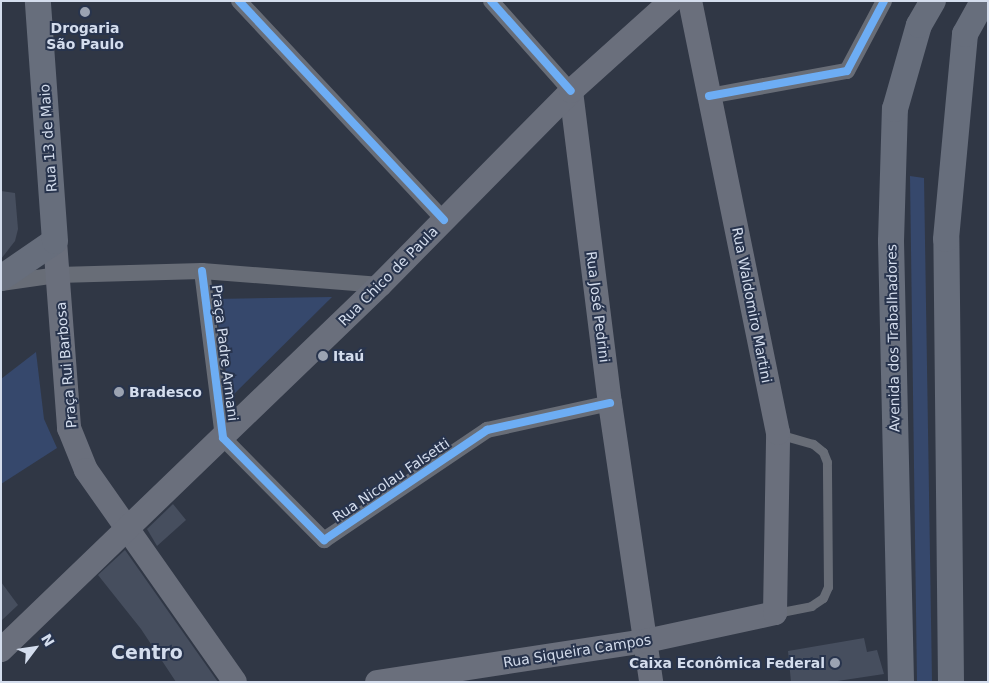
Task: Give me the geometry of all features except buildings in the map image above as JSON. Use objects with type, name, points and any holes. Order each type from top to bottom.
[{"type":"main road","name":"Rua 13 de Maio","points":[[38,1],[58,275]]},
{"type":"main road","name":"Rua Chico de Paula","points":[[1,650],[223,438],[380,284],[571,91],[671,1]]},
{"type":"main road","name":"Rua Waldomiro Martini","points":[[690,1],[778,433],[775,613]]},
{"type":"main road","name":"Avenida dos Trabalhadores","points":[[901,682],[891,241],[896,109],[919,25],[933,1]]},
{"type":"main road","points":[[951,682],[946,239],[965,34],[983,1]]},
{"type":"main road","name":"Rua José Pedrini","points":[[571,91],[610,403],[651,682]]},
{"type":"main road","points":[[1,278],[55,241]]},
{"type":"main road","name":"Praça Rui Barbosa","points":[[58,275],[69,428],[86,470],[235,682]]},
{"type":"main road","name":"Rua Siqueira Campos","points":[[377,682],[646,641],[775,613]]},
{"type":"street","points":[[239,1],[444,220]]},
{"type":"street","points":[[491,1],[571,91]]},
{"type":"street","points":[[709,96],[847,71],[884,1]]},
{"type":"street","points":[[1,283],[58,275],[202,271]]},
{"type":"street","name":"Praça Padre Armani","points":[[223,438],[202,271],[380,284]]},
{"type":"street","name":"Rua Nicolau Falsetti","points":[[223,438],[324,540],[487,430],[610,403]]},
{"type":"lane","points":[[775,613],[811,606],[824,598],[828,587],[827,462],[823,452],[813,444],[778,433]]},
{"type":"shaded area","points":[[910,176],[924,178],[932,682],[917,682]]},
{"type":"shaded area","points":[[332,297],[231,397],[230,397],[214,299]]},
{"type":"shaded area","points":[[36,352],[44,419],[57,448],[1,484],[1,379]]},
{"type":"cycle path","points":[[239,1],[444,220]]},
{"type":"cycle path","points":[[491,1],[571,91]]},
{"type":"cycle path","points":[[709,96],[847,71],[884,1]]},
{"type":"cycle path","points":[[202,271],[223,438],[324,540],[487,430],[610,403]]},
{"type":"place","name":"Drogaria São Paulo","points":[[85,12]]},
{"type":"place","name":"Itaú","points":[[323,356]]},
{"type":"place","name":"Bradesco","points":[[119,392]]},
{"type":"place","name":"Caixa Econômica Federal","points":[[835,663]]},
{"type":"district","name":"Centro","points":[[147,653]]}]
